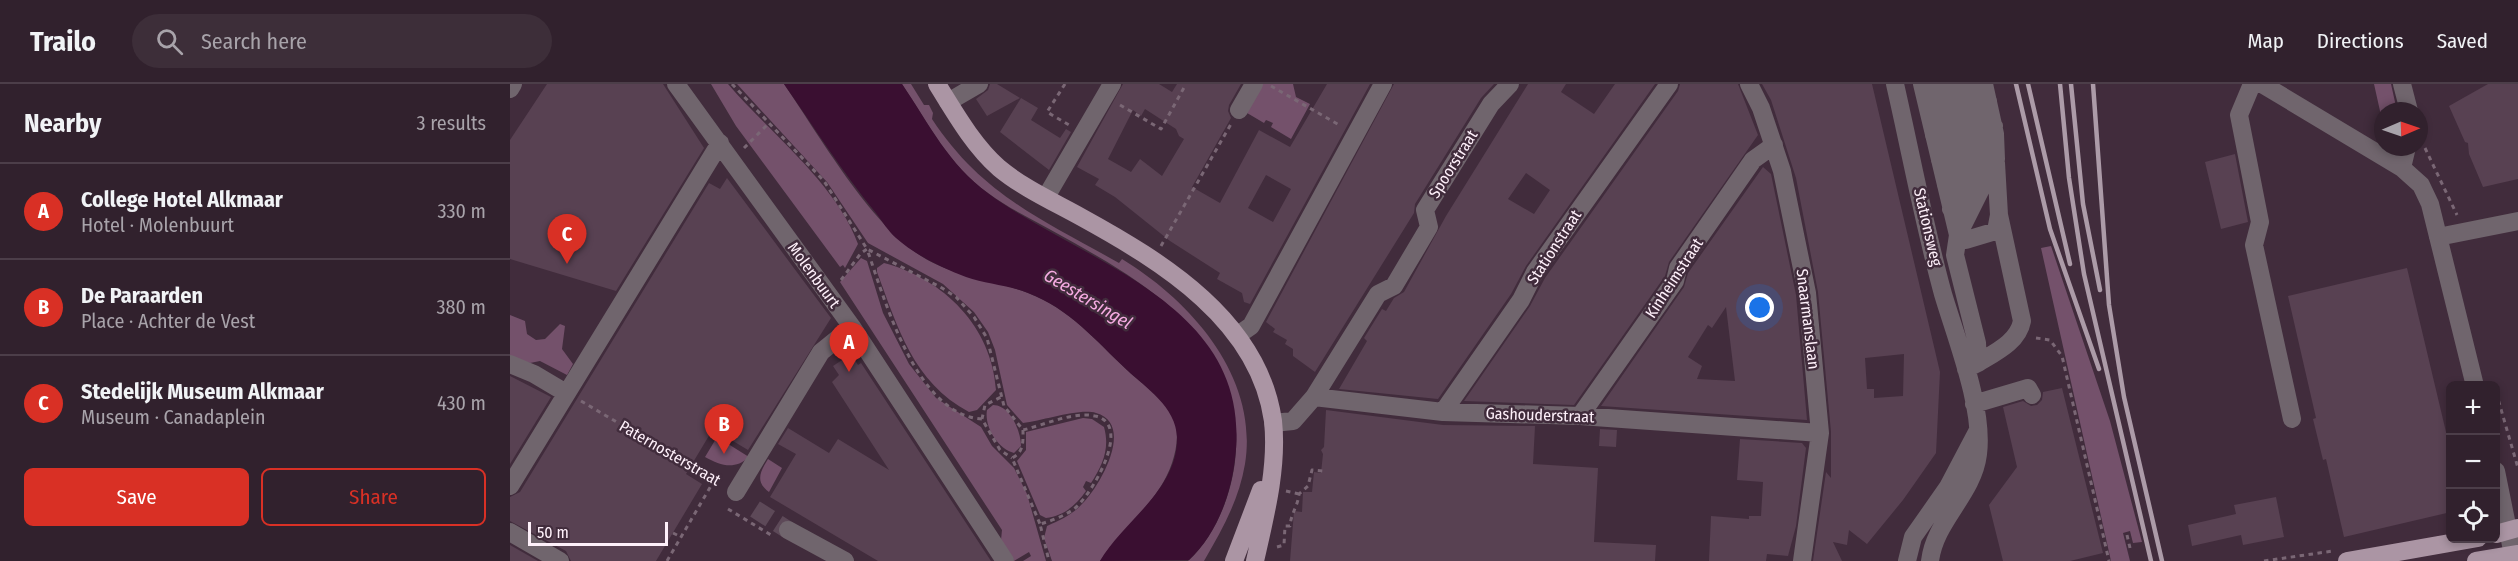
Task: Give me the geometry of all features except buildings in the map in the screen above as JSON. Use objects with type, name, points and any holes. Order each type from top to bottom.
[{"type":"main road","points":[[937,84],[974,140],[1000,168],[1152,260],[1214,309],[1238,334],[1262,377],[1273,423],[1266,509],[1255,561]]},
{"type":"main road","points":[[1234,561],[1271,466]]},
{"type":"main road","points":[[2347,561],[2450,543]]},
{"type":"main road","points":[[2476,561],[2515,554]]},
{"type":"street","points":[[510,89],[513,84]]},
{"type":"street","name":"Molenbuurt","points":[[676,84],[852,327],[1005,561]]},
{"type":"street","points":[[948,102],[979,84]]},
{"type":"street","points":[[1239,110],[1254,84]]},
{"type":"street","points":[[1238,334],[1251,326],[1383,84]]},
{"type":"street","name":"Spoorstraat","points":[[1314,397],[1378,294],[1394,286],[1429,227],[1425,210],[1491,104],[1510,84]]},
{"type":"street","name":"Stationstraat","points":[[1443,412],[1521,300],[1535,272],[1669,84]]},
{"type":"street","name":"Snaarmanslaan","points":[[1749,84],[1761,108],[1774,145],[1807,293],[1820,433],[1802,561]]},
{"type":"street","name":"Stationsweg","points":[[1895,84],[1943,294],[1972,366]]},
{"type":"street","name":"Stationsweg","points":[[1922,84],[1958,235],[1966,240],[2000,230]]},
{"type":"street","points":[[1928,109],[1940,84]]},
{"type":"street","points":[[1934,135],[1959,84]]},
{"type":"street","points":[[1940,160],[1978,84]]},
{"type":"street","points":[[2252,84],[2239,116],[2260,222],[2254,246],[2292,419]]},
{"type":"street","points":[[2262,84],[2417,179],[2426,193],[2474,381]]},
{"type":"street","points":[[2402,84],[2407,102]]},
{"type":"street","points":[[1046,197],[1109,90]]},
{"type":"street","name":"Stationsweg","points":[[1972,366],[1997,351],[2020,331],[2022,321],[2000,230],[1995,130],[1986,92]]},
{"type":"street","name":"Stationsweg","points":[[1946,185],[1986,92]]},
{"type":"street","name":"Stationsweg","points":[[1951,209],[1995,130]]},
{"type":"street","points":[[510,486],[720,143]]},
{"type":"street","name":"Kinheimstraat","points":[[1580,416],[1675,281],[1678,268],[1753,160],[1774,145]]},
{"type":"street","points":[[2402,168],[2405,156]]},
{"type":"street","name":"Stationsweg","points":[[1930,561],[1937,534],[1964,493],[1979,452],[1972,366],[1977,343],[1955,255],[1958,235],[1996,159]]},
{"type":"street","points":[[2438,237],[2518,221]]},
{"type":"street","points":[[736,492],[820,352],[852,327]]},
{"type":"street","points":[[510,364],[534,374],[566,393]]},
{"type":"street","points":[[1974,404],[2028,388],[2032,395]]},
{"type":"street","points":[[1273,423],[1293,422],[1314,397]]},
{"type":"street","name":"Gashouderstraat","points":[[1314,397],[1443,412],[1580,416],[1820,433]]},
{"type":"street","points":[[1907,561],[1913,537],[1948,488],[1971,438],[1977,432]]},
{"type":"street","points":[[2500,488],[2515,554]]},
{"type":"street","points":[[510,532],[560,561]]},
{"type":"street","points":[[780,533],[811,553],[845,561]]},
{"type":"path","points":[[732,84],[824,181],[867,249],[884,305],[914,367],[937,395],[973,418],[982,419]]},
{"type":"path","points":[[1065,84],[1047,112],[1085,134]]},
{"type":"path","points":[[1109,90],[1161,129],[1186,84]]},
{"type":"path","points":[[1268,84],[1355,135]]},
{"type":"path","points":[[1152,260],[1239,110]]},
{"type":"path","points":[[732,160],[768,124]]},
{"type":"path","points":[[847,271],[867,249]]},
{"type":"path","points":[[867,249],[942,288],[956,297],[974,317],[987,338],[1004,406],[1023,430],[1023,447],[1019,455],[1012,458]]},
{"type":"path","points":[[2036,338],[2050,340],[2062,356],[2109,561]]},
{"type":"path","name":"Paternosterstraat","points":[[566,393],[736,492],[726,508],[780,533]]},
{"type":"path","points":[[1001,397],[985,405],[982,419],[1000,450],[1012,458],[1040,524],[1049,561]]},
{"type":"path","points":[[2500,406],[2518,468]]},
{"type":"path","points":[[1023,430],[1091,415],[1105,420],[1109,431],[1110,447],[1106,463],[1083,500],[1062,516],[1040,524]]},
{"type":"path","points":[[1272,548],[1284,545],[1285,526],[1290,526],[1289,517],[1298,503],[1299,494],[1308,486],[1312,470],[1323,471]]},
{"type":"path","points":[[667,561],[715,479]]},
{"type":"path","points":[[1292,491],[1299,494]]},
{"type":"path","points":[[673,533],[681,537]]},
{"type":"path","points":[[2127,535],[2130,548]]},
{"type":"shaded area","points":[[711,84],[728,84],[800,159],[834,200],[858,244],[845,268],[843,265],[840,267],[736,126]]},
{"type":"shaded area","points":[[737,84],[784,84],[846,177],[864,201],[902,242],[921,256],[947,269],[1014,288],[1057,308],[1081,326],[1167,407],[1175,423],[1177,438],[1166,477],[1149,502],[1100,561],[1052,561],[1044,538],[1047,526],[1078,508],[1097,485],[1114,442],[1113,430],[1108,419],[1096,413],[1080,412],[1023,423],[1007,405],[995,350],[988,332],[974,312],[943,284],[868,243],[827,182]]},
{"type":"shaded area","points":[[902,84],[911,84],[924,105],[929,105],[933,113],[932,119],[951,145],[993,187],[1040,219],[1119,263],[1122,259],[1148,276],[1195,319],[1215,345],[1230,372],[1241,401],[1247,432],[1245,464],[1234,502],[1204,561],[1188,561],[1214,528],[1230,488],[1235,461],[1235,418],[1225,380],[1207,347],[1183,318],[1121,270],[1003,203],[974,182],[950,157]]},
{"type":"shaded area","points":[[1257,84],[1293,84],[1296,97],[1310,104],[1291,139],[1271,127],[1273,123],[1266,120],[1264,123],[1242,110]]},
{"type":"shaded area","points":[[2374,84],[2391,84],[2395,102],[2378,102]]},
{"type":"shaded area","points":[[2051,246],[2110,421],[2142,542],[2133,543],[2130,531],[2123,533],[2130,561],[2111,561],[2041,248]]},
{"type":"shaded area","points":[[861,258],[867,261],[883,313],[909,364],[936,398],[981,427],[992,446],[1014,468],[1027,494],[1046,561],[1023,561],[1031,556],[1029,552],[1014,561],[1001,540],[1002,530],[840,282]]},
{"type":"shaded area","points":[[884,263],[906,270],[945,294],[975,326],[992,367],[996,390],[977,410],[969,412],[950,400],[934,385],[910,352],[877,272],[877,268]]},
{"type":"shaded area","points":[[510,315],[525,321],[527,334],[536,340],[545,339],[560,324],[565,326],[562,349],[573,364],[567,375],[540,361],[530,363],[510,357]]},
{"type":"shaded area","points":[[993,405],[1005,409],[1017,426],[1021,446],[1014,453],[1003,447],[990,430],[987,410]]},
{"type":"shaded area","points":[[1083,418],[1092,419],[1104,427],[1106,449],[1102,463],[1091,483],[1086,481],[1083,487],[1086,491],[1074,505],[1058,515],[1046,518],[1040,515],[1017,461],[1026,450],[1026,432]]},
{"type":"shaded area","points":[[717,437],[749,457],[738,464],[728,465],[705,457]]},
{"type":"shaded area","points":[[768,459],[782,468],[769,492],[760,481]]},
{"type":"water","name":"Geestersingel","points":[[784,84],[902,84],[951,157],[989,194],[1156,295],[1191,325],[1218,362],[1234,406],[1235,459],[1230,486],[1221,514],[1207,539],[1189,560],[1100,561],[1110,546],[1148,504],[1169,473],[1175,456],[1177,437],[1175,426],[1166,407],[1081,326],[1057,308],[1020,290],[966,277],[948,270],[903,244],[888,229],[852,182]]},
{"type":"tunnel","points":[[755,509],[788,530]]},
{"type":"railway","points":[[2016,84],[2050,229],[2099,369]]},
{"type":"railway","points":[[2028,84],[2070,264]]},
{"type":"railway","points":[[2060,84],[2069,178],[2084,274],[2151,561]]},
{"type":"railway","points":[[2071,84],[2083,204],[2100,290]]},
{"type":"railway","points":[[2093,84],[2109,305],[2124,397],[2162,561]]},
{"type":"place","name":"Stedelijk Museum Alkmaar","points":[[567,264]]},
{"type":"place","name":"College Hotel Alkmaar","points":[[849,372]]},
{"type":"place","name":"De Paraarden","points":[[724,454]]}]
